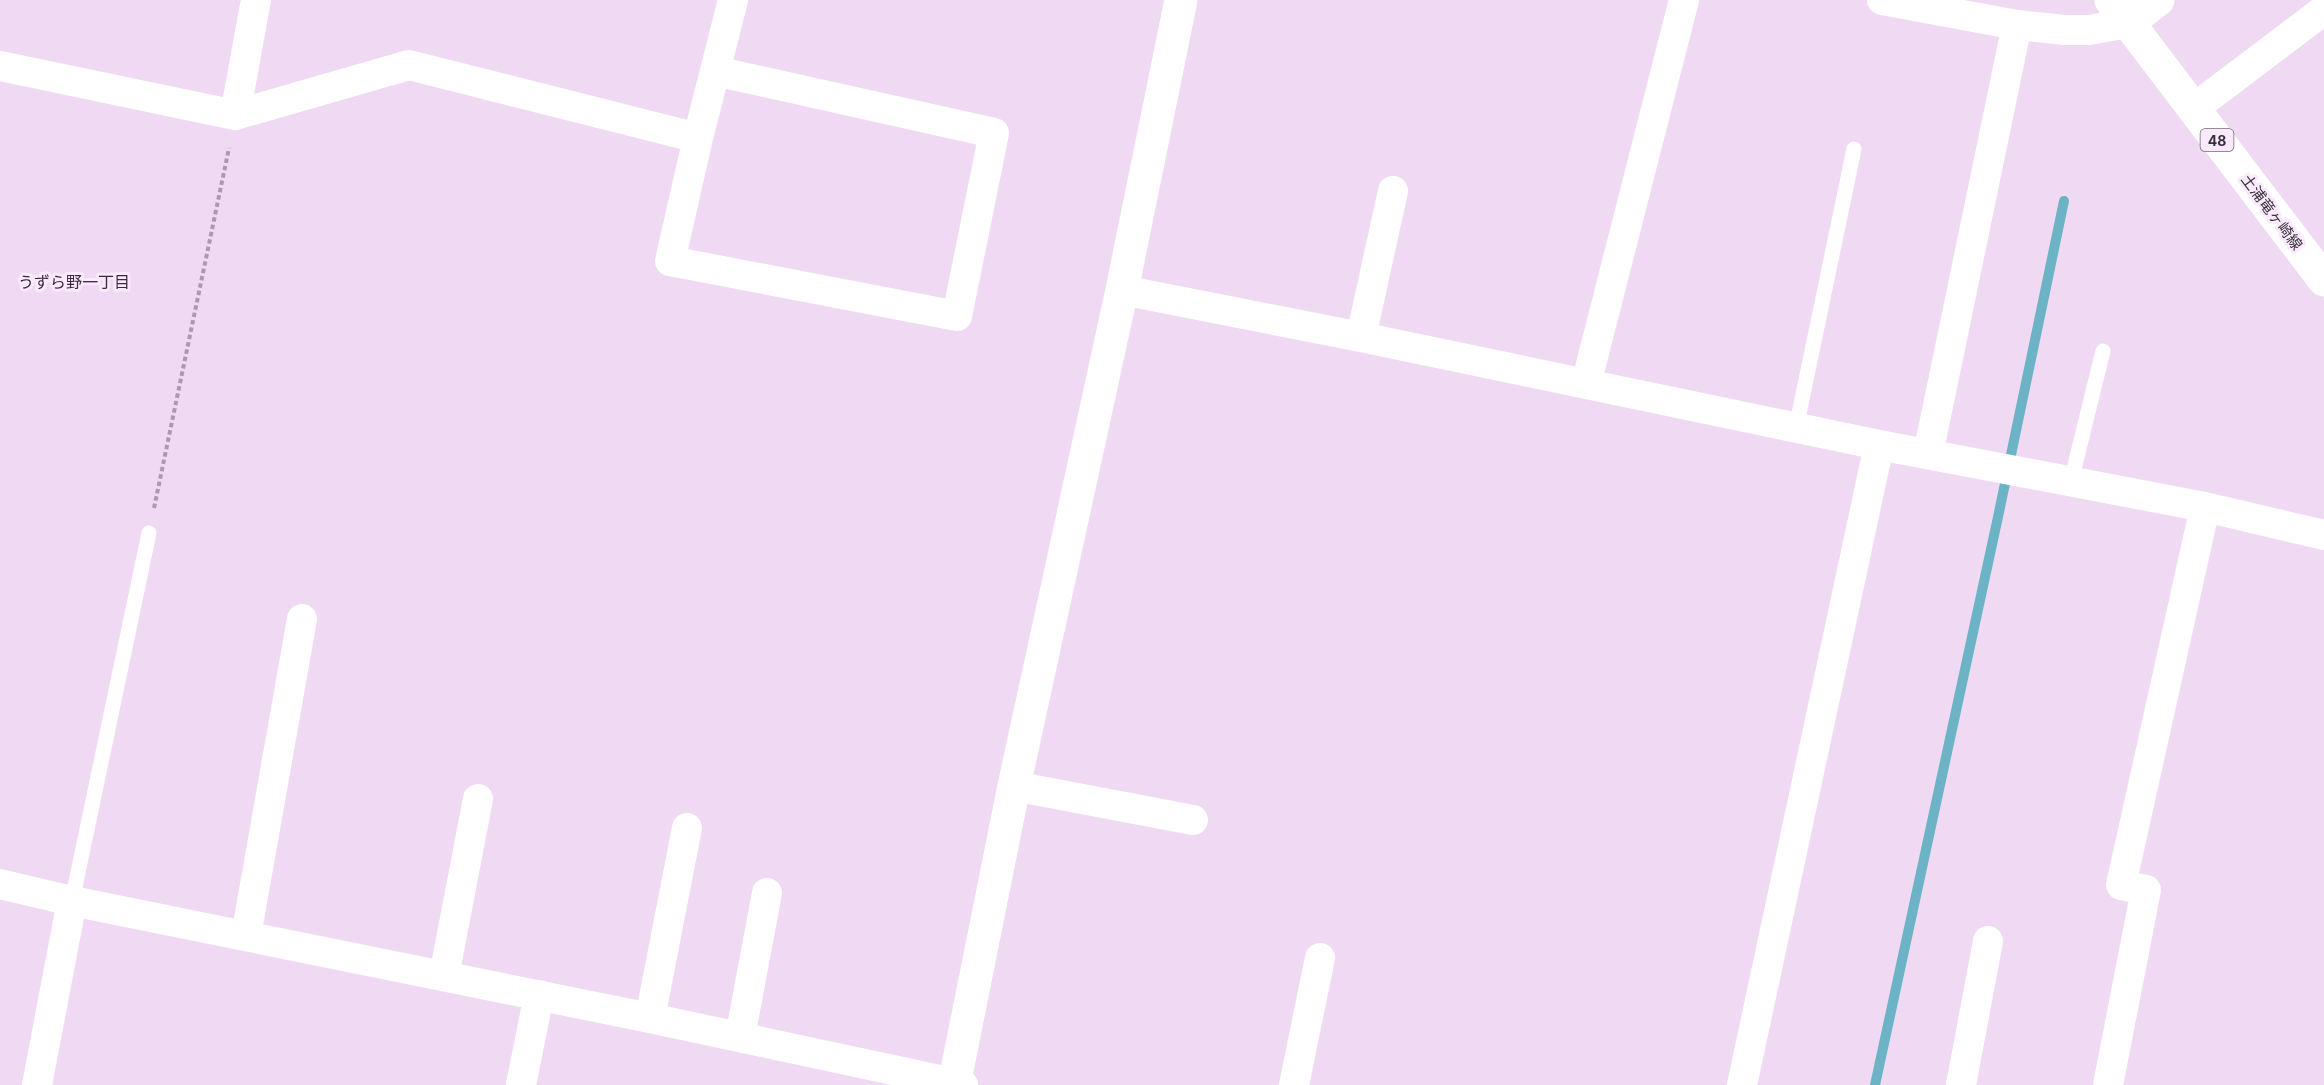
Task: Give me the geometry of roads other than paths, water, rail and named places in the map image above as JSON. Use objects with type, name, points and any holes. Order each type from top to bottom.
[{"type":"street","points":[[235,115],[256,0]]},
{"type":"street","points":[[715,71],[994,134],[957,316],[670,261],[698,138],[733,0]]},
{"type":"street","points":[[0,884],[72,901],[650,1018],[957,1084],[1014,786],[1122,290],[1181,0]]},
{"type":"street","points":[[1586,384],[1684,0]]},
{"type":"street","points":[[1882,0],[2017,25],[2074,30],[2089,30],[2119,11],[2158,0]]},
{"type":"street","points":[[2193,109],[2324,10]]},
{"type":"street","name":"土浦竜ヶ崎線","points":[[2119,11],[2324,280]]},
{"type":"street","points":[[1928,454],[2017,25]]},
{"type":"street","points":[[0,66],[235,115],[409,65],[698,138]]},
{"type":"street","points":[[1361,337],[1393,191]]},
{"type":"street","points":[[1122,290],[1361,337],[1879,445],[2205,507],[2324,535]]},
{"type":"street","points":[[1742,1085],[1879,445]]},
{"type":"street","points":[[2108,1085],[2146,890],[2121,885],[2205,507]]},
{"type":"street","points":[[246,936],[302,619]]},
{"type":"street","points":[[1014,786],[1193,820]]},
{"type":"street","points":[[444,976],[478,800]]},
{"type":"street","points":[[650,1018],[687,828]]},
{"type":"street","points":[[740,1037],[767,893]]},
{"type":"street","points":[[37,1085],[72,901]]},
{"type":"street","points":[[1961,1085],[1988,941]]},
{"type":"street","points":[[1294,1085],[1320,958]]},
{"type":"street","points":[[522,1085],[538,995]]},
{"type":"lane","points":[[1796,428],[1854,149]]},
{"type":"lane","points":[[2071,481],[2103,351]]},
{"type":"lane","points":[[72,901],[149,533]]},
{"type":"waterway","points":[[1875,1085],[2064,201]]},
{"type":"district","name":"うずら野一丁目","points":[[74,282]]}]
